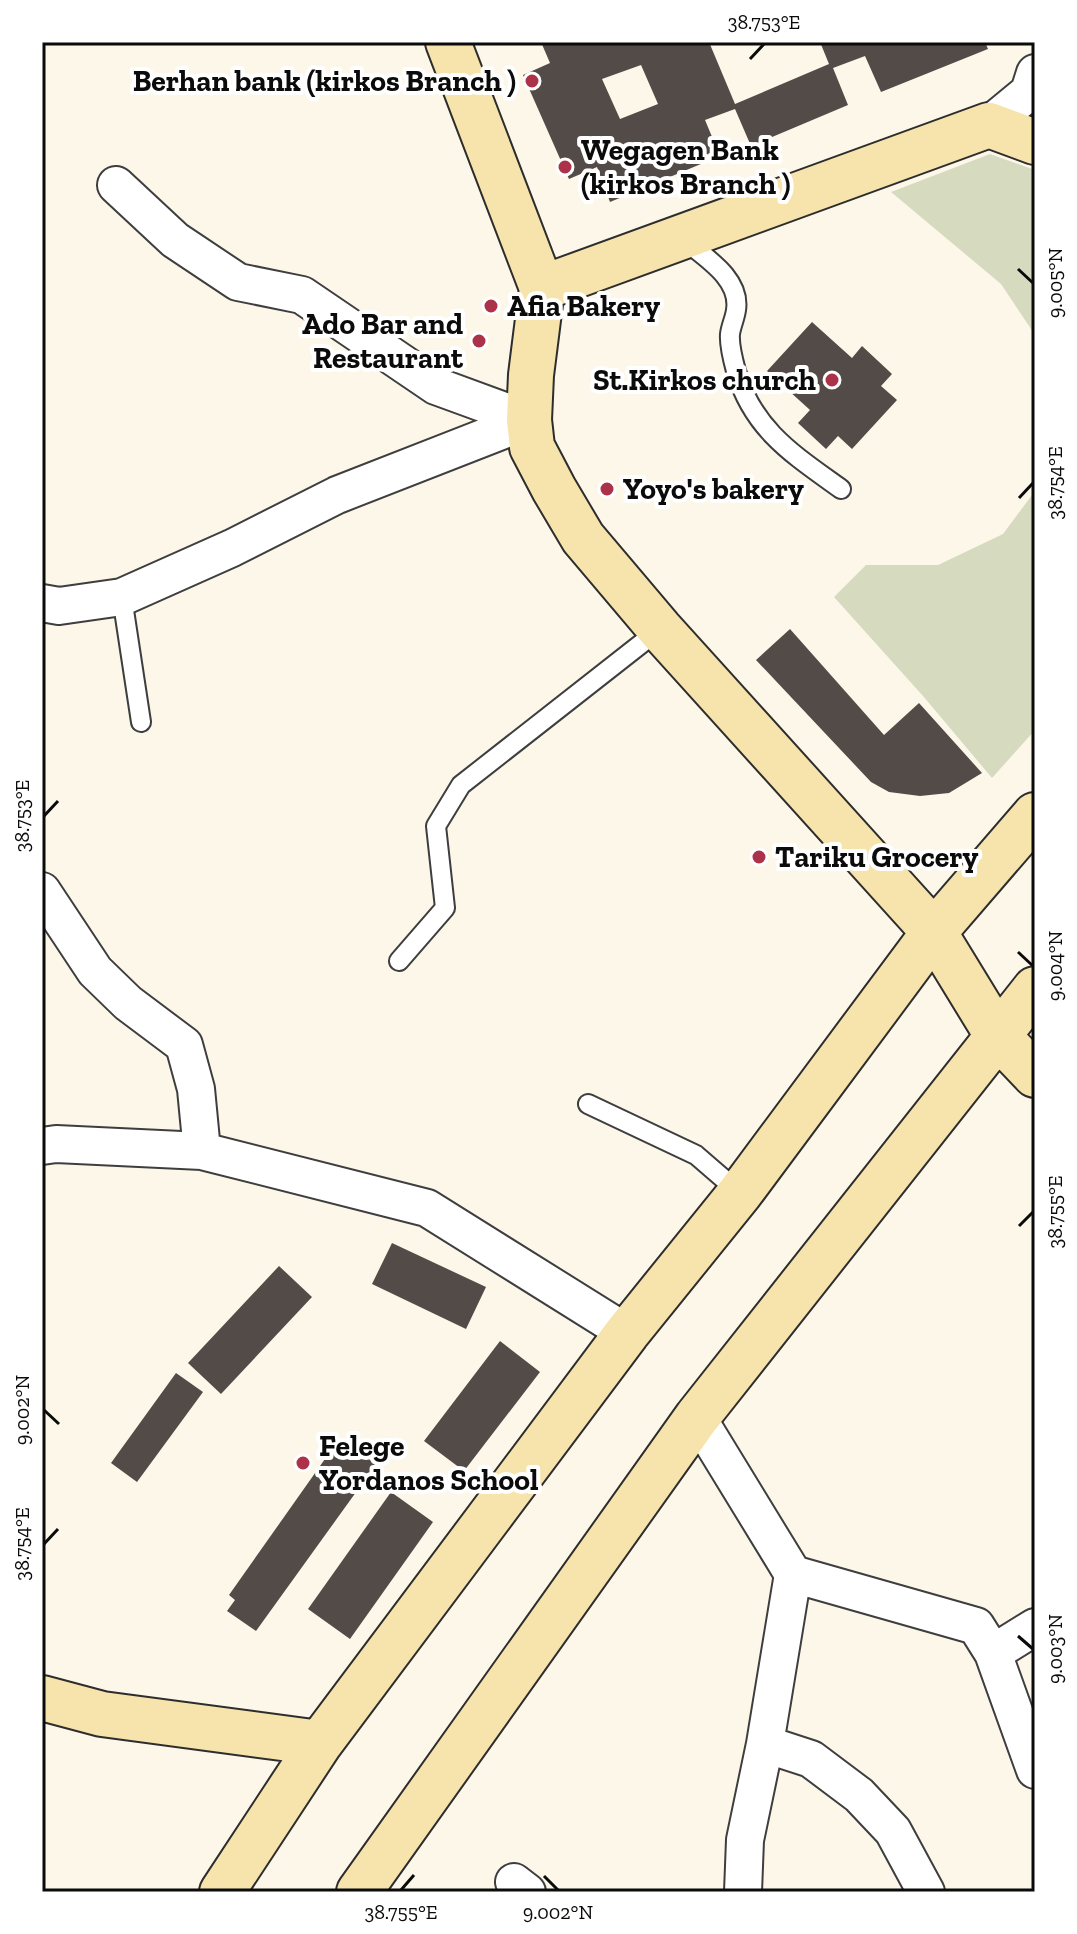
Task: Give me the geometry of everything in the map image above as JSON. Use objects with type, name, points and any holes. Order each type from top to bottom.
[{"type":"main road","points":[[448,42],[542,288],[531,375],[529,420],[532,447],[583,538],[660,629],[934,932],[997,1035],[1035,1075]]},
{"type":"main road","points":[[542,288],[989,125],[1035,142]]},
{"type":"main road","points":[[222,1892],[320,1743],[627,1333],[740,1193],[934,932],[1035,815]]},
{"type":"main road","points":[[359,1892],[697,1417],[1035,989]]},
{"type":"main road","points":[[42,1698],[102,1714],[320,1743]]},
{"type":"street","points":[[989,125],[1029,92],[1035,73]]},
{"type":"street","points":[[116,185],[175,240],[238,282],[302,295],[436,386],[529,420]]},
{"type":"street","points":[[42,603],[59,606],[122,597],[232,548],[337,495],[529,420]]},
{"type":"street","points":[[42,891],[95,971],[128,1003],[184,1045],[196,1089],[202,1151]]},
{"type":"street","points":[[42,1146],[56,1144],[202,1151],[427,1208],[627,1333]]},
{"type":"street","points":[[697,1417],[793,1574],[765,1744],[745,1840],[743,1892]]},
{"type":"street","points":[[793,1574],[976,1626],[993,1653],[1035,1770]]},
{"type":"street","points":[[993,1653],[1035,1627]]},
{"type":"street","points":[[765,1744],[811,1759],[859,1795],[893,1831],[926,1892]]},
{"type":"lane","points":[[681,237],[725,274],[735,293],[737,308],[730,335],[736,371],[747,400],[781,445],[841,489]]},
{"type":"lane","points":[[122,597],[141,722]]},
{"type":"lane","points":[[399,961],[445,908],[436,826],[461,785],[660,629]]},
{"type":"lane","points":[[588,1104],[696,1155],[740,1193]]},
{"type":"green space","points":[[990,154],[1035,170],[1035,335],[1001,284],[891,192]]},
{"type":"green space","points":[[1035,491],[1035,730],[992,778],[834,597],[866,565],[938,565],[1003,534]]},
{"type":"building","points":[[541,42],[709,42],[735,104],[829,64],[820,42],[985,42],[988,49],[881,92],[865,56],[833,68],[848,105],[751,146],[735,109],[705,120],[720,156],[610,202],[597,167],[569,179],[523,75],[550,63]],"holes":[[[641,65],[658,104],[620,119],[602,79]]]},
{"type":"building","name":"St.Kirkos church","points":[[812,322],[852,358],[862,346],[892,374],[881,386],[897,400],[852,449],[838,436],[826,449],[798,423],[810,410],[767,371]]},
{"type":"building","points":[[790,629],[884,735],[919,703],[982,773],[949,793],[920,796],[889,792],[871,782],[756,660]]},
{"type":"building","points":[[392,1243],[486,1287],[466,1329],[372,1284]]},
{"type":"building","points":[[279,1266],[312,1297],[221,1394],[188,1363]]},
{"type":"building","points":[[500,1341],[540,1372],[464,1471],[424,1441]]},
{"type":"building","points":[[176,1373],[203,1392],[137,1482],[111,1463]]},
{"type":"building","points":[[347,1441],[377,1463],[256,1631],[227,1611],[235,1600],[229,1595],[332,1449],[338,1453]]},
{"type":"building","points":[[391,1492],[433,1522],[350,1639],[308,1609]]},
{"type":"place","name":"Berhan bank (kirkos Branch )","points":[[532,81]]},
{"type":"place","name":"Wegagen Bank (kirkos Branch )","points":[[565,167]]},
{"type":"place","name":"Afia Bakery","points":[[491,306]]},
{"type":"place","name":"Ado Bar and Restaurant","points":[[479,341]]},
{"type":"place","name":"St.Kirkos church","points":[[832,380]]},
{"type":"place","name":"Yoyo's bakery","points":[[607,489]]},
{"type":"place","name":"Tariku Grocery","points":[[759,857]]},
{"type":"place","name":"Felege Yordanos School","points":[[303,1463]]}]
